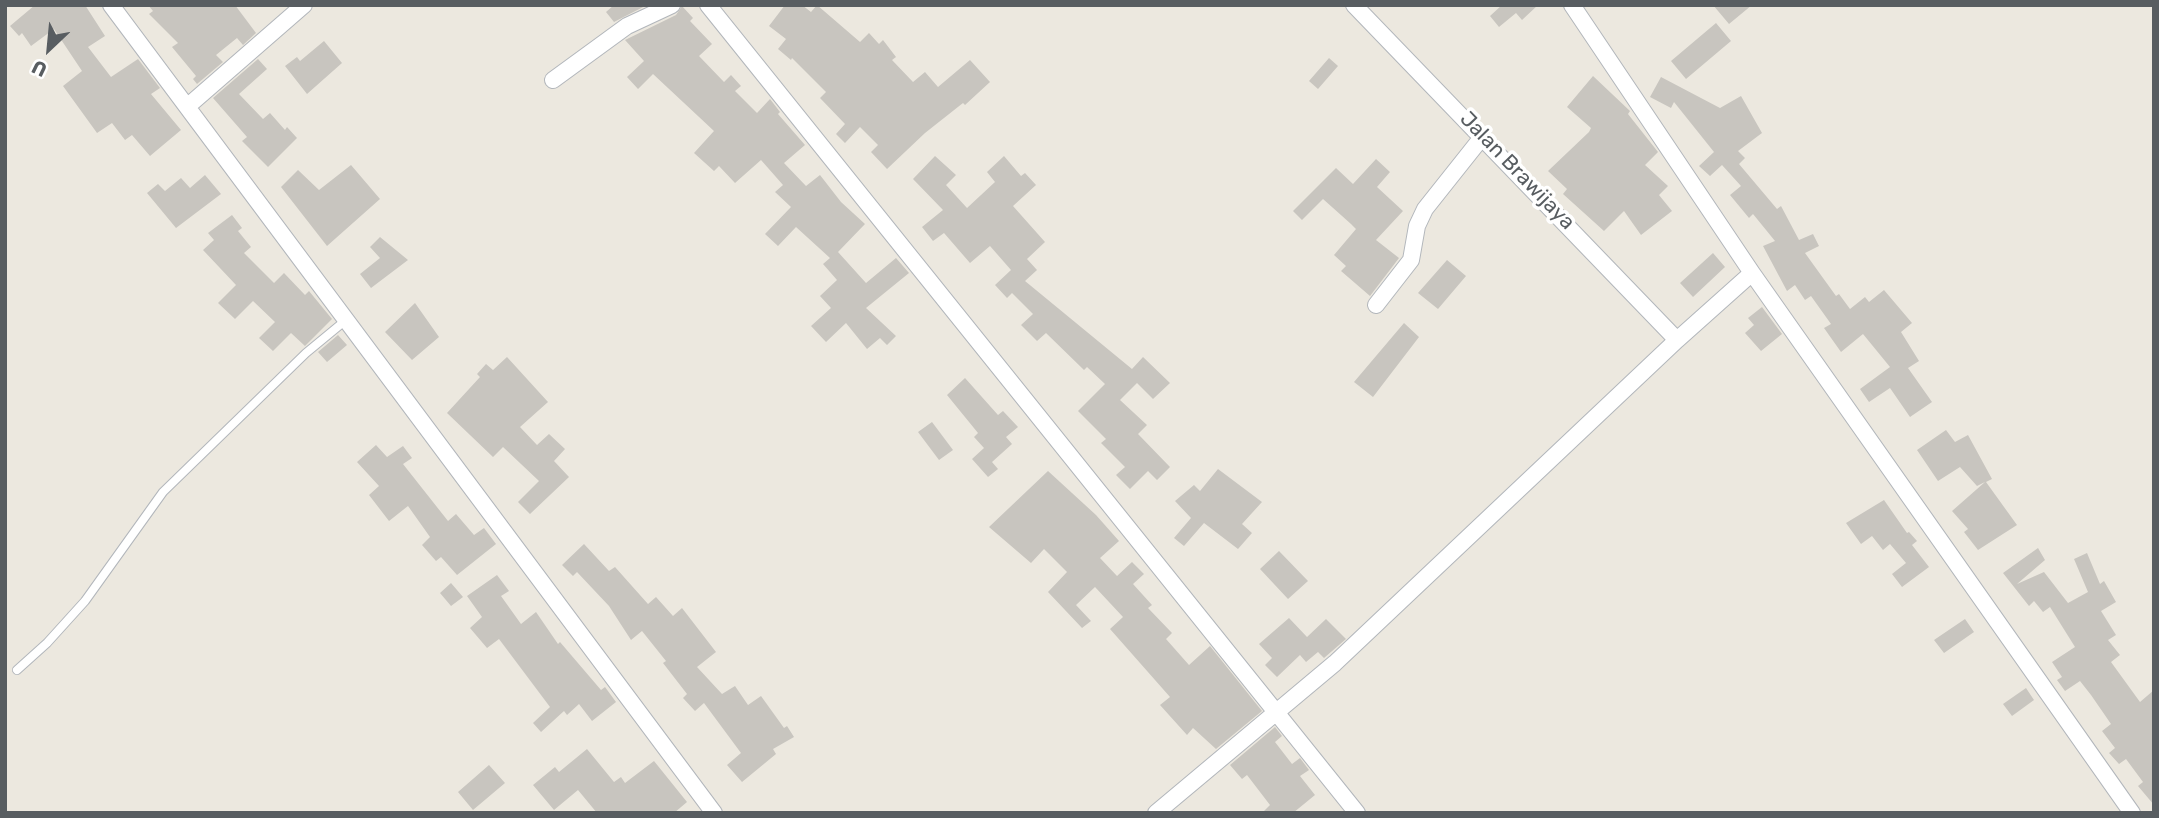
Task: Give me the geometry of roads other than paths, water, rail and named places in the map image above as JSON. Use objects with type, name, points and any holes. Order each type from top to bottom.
[{"type":"street","points":[[111,5],[714,813]]},
{"type":"street","points":[[188,106],[304,5]]},
{"type":"street","points":[[553,80],[628,26],[672,5]]},
{"type":"street","points":[[708,5],[1357,813]]},
{"type":"street","name":"Jalan Brawijaya","points":[[1354,5],[1677,340]]},
{"type":"street","points":[[1572,5],[1752,273],[2132,813]]},
{"type":"street","points":[[1376,305],[1411,260],[1417,226],[1425,209],[1483,136]]},
{"type":"street","points":[[1156,813],[1276,715],[1752,273]]},
{"type":"lane","points":[[17,670],[47,643],[85,601],[163,492],[306,353],[346,320]]}]
